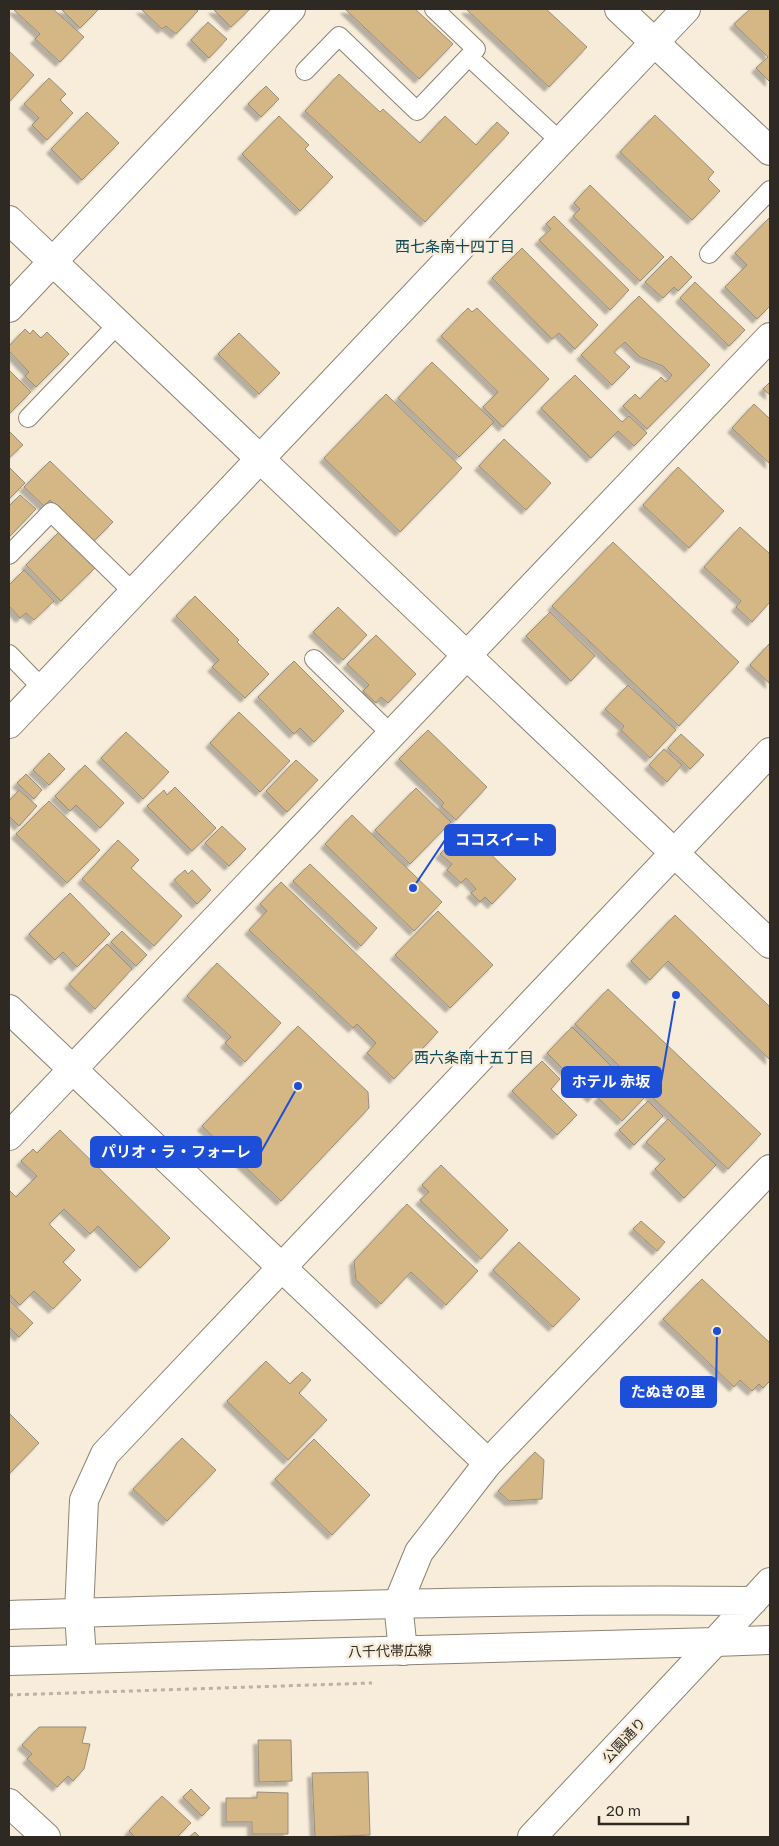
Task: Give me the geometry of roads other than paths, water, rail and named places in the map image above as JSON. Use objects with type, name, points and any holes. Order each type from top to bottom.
[{"type":"street","points":[[9,308],[291,9]]},
{"type":"street","points":[[619,9],[770,151]]},
{"type":"street","points":[[9,724],[686,9]]},
{"type":"street","points":[[9,220],[770,944]]},
{"type":"street","points":[[9,1136],[466,654],[770,337]]},
{"type":"street","points":[[82,1659],[79,1613],[84,1500],[105,1454],[770,752]]},
{"type":"street","points":[[9,1009],[488,1463]]},
{"type":"street","points":[[403,1651],[398,1604],[420,1552],[488,1463],[770,1169]]},
{"type":"street","points":[[9,1615],[764,1594]]},
{"type":"street","points":[[715,1642],[764,1594]]},
{"type":"street","name":"八千代帯広線","points":[[9,1661],[770,1640]]},
{"type":"street","name":"公園通り","points":[[532,1837],[715,1642]]},
{"type":"street","points":[[9,1803],[40,1835]]},
{"type":"lane","points":[[305,71],[339,36],[417,111],[476,49],[434,9]]},
{"type":"lane","points":[[470,57],[560,142]]},
{"type":"lane","points":[[709,254],[770,190]]},
{"type":"lane","points":[[28,418],[118,324]]},
{"type":"lane","points":[[9,555],[51,512],[134,593]]},
{"type":"lane","points":[[9,654],[43,689]]},
{"type":"lane","points":[[314,659],[391,734]]},
{"type":"place","name":"ココスイート","points":[[413,888]]},
{"type":"place","name":"ホテル 赤坂","points":[[676,995]]},
{"type":"place","name":"パリオ・ラ・フォーレ","points":[[298,1086]]},
{"type":"place","name":"たぬきの里","points":[[717,1331]]},
{"type":"district","name":"西七条南十四丁目","points":[[455,247]]},
{"type":"district","name":"西六条南十五丁目","points":[[474,1058]]}]
